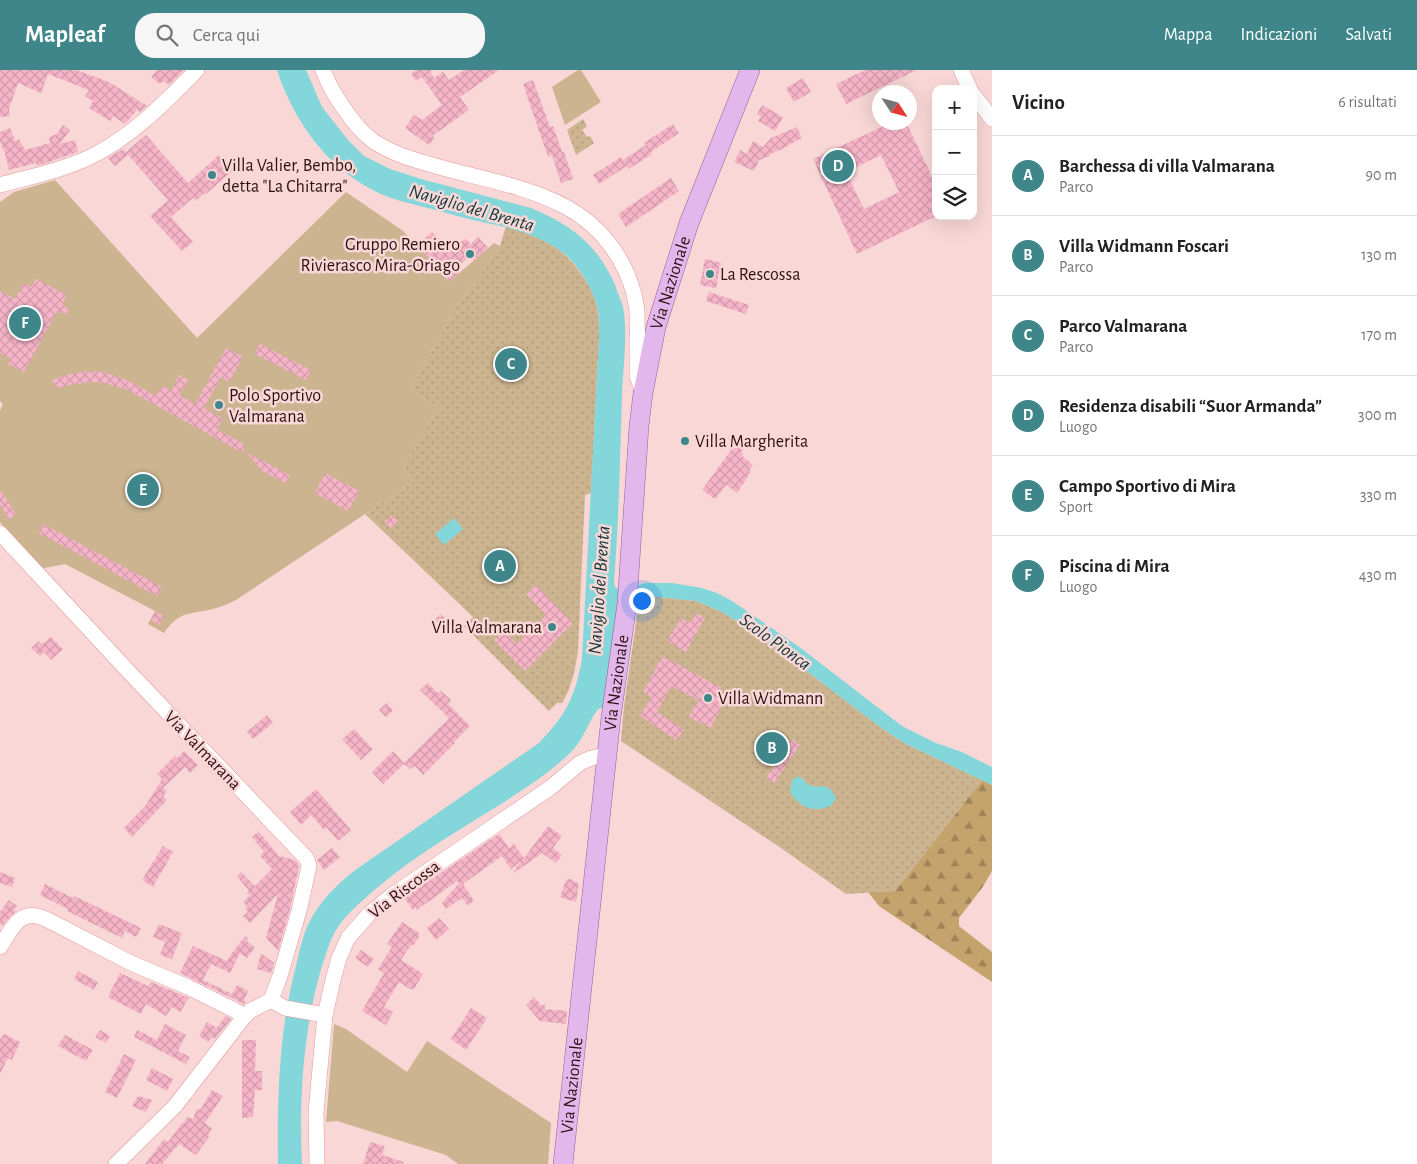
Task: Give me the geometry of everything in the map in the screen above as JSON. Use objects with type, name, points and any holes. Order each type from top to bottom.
[{"type":"main road","name":"Via Nazionale","points":[[563,1164],[606,755],[627,604],[643,393],[656,327],[689,223],[750,70]]},
{"type":"street","points":[[0,185],[75,163],[99,152],[140,125],[197,70]]},
{"type":"street","points":[[324,70],[338,99],[371,140],[388,150],[432,166],[538,194],[586,219],[603,236],[618,256],[634,294],[637,312],[637,376],[643,393]]},
{"type":"street","points":[[961,70],[968,85]]},
{"type":"street","points":[[977,99],[992,120]]},
{"type":"street","points":[[637,312],[648,325],[656,327]]},
{"type":"street","points":[[637,334],[644,344],[652,346]]},
{"type":"street","name":"Via Valmarana","points":[[0,533],[307,859],[309,866],[308,874],[280,976],[271,1000]]},
{"type":"street","name":"Via Riscossa","points":[[317,1164],[316,1114],[322,1015],[344,947],[358,925],[391,896],[550,788],[580,763],[591,758],[606,755]]},
{"type":"street","points":[[0,947],[19,920],[26,914],[34,914],[131,963],[188,987],[238,1012],[244,1017]]},
{"type":"street","points":[[116,1164],[175,1106],[250,1011],[271,1000],[285,1008],[322,1015]]},
{"type":"shaded area","points":[[578,70],[581,70],[601,102],[565,125],[552,87]]},
{"type":"shaded area","points":[[583,119],[587,126],[582,130],[587,137],[590,136],[594,143],[576,155],[567,130]]},
{"type":"shaded area","name":"Polo Sportivo Valmarana","points":[[55,180],[197,338],[346,192],[403,231],[449,282],[494,243],[500,246],[451,315],[410,391],[438,407],[417,445],[403,465],[413,482],[236,600],[216,608],[180,617],[164,633],[148,624],[155,611],[65,564],[40,569],[0,522],[0,411],[3,404],[0,401],[0,202],[14,192]]},
{"type":"shaded area","points":[[506,226],[540,239],[564,254],[581,274],[594,296],[598,316],[599,338],[591,493],[585,495],[578,651],[573,678],[568,691],[562,703],[557,703],[549,711],[464,626],[473,617],[365,514],[413,482],[403,465],[417,445],[438,407],[410,391],[451,315],[500,246]]},
{"type":"shaded area","points":[[640,595],[696,601],[722,612],[766,640],[880,727],[904,743],[982,780],[895,891],[846,894],[621,741],[624,706]]},
{"type":"shaded area","points":[[334,1024],[346,1029],[407,1072],[427,1041],[551,1123],[548,1164],[458,1164],[446,1155],[337,1121],[326,1122]]},
{"type":"green space","points":[[982,780],[992,785],[992,871],[982,888],[959,918],[959,926],[992,952],[992,982],[879,906],[868,892],[895,891]]},
{"type":"water","points":[[277,70],[306,70],[322,107],[348,140],[364,156],[390,169],[421,179],[531,208],[545,214],[570,229],[591,247],[600,258],[615,285],[623,307],[625,328],[615,587],[620,590],[646,583],[672,583],[702,588],[717,593],[732,601],[798,646],[902,726],[992,767],[992,785],[904,743],[880,727],[766,640],[722,612],[696,601],[640,595],[618,606],[603,708],[598,709],[576,746],[555,767],[536,781],[406,865],[351,911],[335,932],[321,969],[306,1041],[301,1115],[302,1164],[278,1164],[278,1114],[280,1064],[290,990],[302,942],[311,919],[330,893],[354,871],[539,743],[563,714],[576,684],[582,659],[599,324],[597,305],[585,279],[564,253],[550,244],[514,230],[391,198],[354,179],[325,154],[313,139],[292,106]]},
{"type":"water","points":[[454,518],[463,529],[444,545],[435,534]]},
{"type":"water","points":[[796,777],[800,777],[809,785],[830,789],[836,798],[831,806],[813,809],[798,802],[790,792],[792,781]]},
{"type":"building","points":[[0,70],[76,70],[109,82],[147,106],[140,112],[137,110],[125,124],[113,116],[110,121],[89,108],[93,101],[85,96],[89,90],[48,74],[41,93],[18,83],[9,109],[10,116],[0,117]]},
{"type":"building","points":[[157,70],[184,70],[169,85],[164,81],[160,84],[151,77]]},
{"type":"building","points":[[416,70],[432,70],[430,71],[434,78],[443,72],[449,80],[464,70],[499,70],[460,97],[469,110],[432,136],[435,138],[429,145],[405,128],[414,115],[422,120],[442,105],[422,77],[416,81],[411,74]]},
{"type":"building","points":[[865,70],[917,70],[886,85],[872,85],[872,92],[846,104],[836,84]]},
{"type":"building","points":[[803,78],[811,92],[794,102],[786,88]]},
{"type":"building","points":[[533,80],[550,127],[553,126],[573,179],[561,183],[552,155],[548,157],[523,84]]},
{"type":"building","points":[[762,105],[783,117],[775,131],[758,121],[761,117],[757,114]]},
{"type":"building","points":[[673,124],[679,133],[629,169],[623,160],[646,145],[644,143]]},
{"type":"building","points":[[63,125],[70,130],[60,144],[75,140],[78,152],[37,166],[36,163],[9,170],[0,141],[0,132],[10,128],[15,141],[19,139],[25,150],[50,143],[49,137],[57,134]]},
{"type":"building","points":[[797,127],[802,138],[759,160],[754,171],[734,162],[740,150],[747,154],[753,141],[763,147],[771,138]]},
{"type":"building","points":[[875,130],[910,130],[932,177],[932,218],[857,254],[813,159]],"holes":[[[881,155],[899,192],[864,209],[846,172]]]},
{"type":"building","points":[[146,135],[188,183],[219,155],[233,170],[206,194],[196,201],[193,198],[171,217],[193,242],[182,251],[150,216],[168,200],[128,155],[115,166],[108,158],[123,149],[126,152]]},
{"type":"building","points":[[621,157],[627,166],[599,184],[593,175]]},
{"type":"building","points":[[671,178],[679,191],[626,227],[618,214]]},
{"type":"building","points":[[432,232],[450,252],[463,240],[466,239],[471,244],[478,237],[488,248],[474,261],[470,256],[455,269],[459,273],[449,282],[417,245]]},
{"type":"building","name":"La Rescossa","points":[[705,259],[721,263],[716,288],[700,285]]},
{"type":"building","points":[[36,279],[67,295],[62,304],[69,308],[65,315],[57,311],[24,372],[8,364],[10,358],[0,353],[0,291],[15,299],[24,283],[31,287]]},
{"type":"building","points":[[709,292],[749,305],[746,314],[706,301]]},
{"type":"building","points":[[260,344],[311,370],[306,380],[255,354]]},
{"type":"building","points":[[226,348],[243,357],[229,382],[221,377],[204,408],[223,419],[217,429],[244,444],[243,453],[126,389],[92,382],[57,388],[52,380],[70,374],[89,371],[104,372],[129,381],[156,396],[162,386],[172,391],[179,375],[188,380],[179,395],[195,404]]},
{"type":"building","points":[[738,435],[748,442],[741,452],[742,456],[753,465],[749,471],[751,472],[737,493],[726,485],[715,499],[702,490],[731,450],[729,449]]},
{"type":"building","points":[[249,454],[290,475],[285,483],[260,470]]},
{"type":"building","points":[[325,473],[359,491],[348,511],[315,493]]},
{"type":"building","points":[[0,490],[16,514],[9,520],[0,504]]},
{"type":"building","points":[[392,515],[398,522],[390,528],[385,521]]},
{"type":"building","points":[[43,524],[162,587],[157,596],[39,533]]},
{"type":"building","name":"Villa Valmarana","points":[[536,585],[573,623],[525,671],[494,640],[504,631],[517,644],[546,615],[526,594]]},
{"type":"building","points":[[156,611],[164,616],[159,625],[151,620]]},
{"type":"building","name":"Villa Widmann","points":[[696,613],[705,618],[686,652],[667,641],[681,618],[689,623]]},
{"type":"building","points":[[441,614],[451,625],[445,631],[435,619]]},
{"type":"building","points":[[51,637],[63,649],[51,660],[44,652],[40,656],[31,648],[39,641],[42,644]]},
{"type":"building","name":"Villa Widmann","points":[[662,656],[722,688],[717,696],[725,700],[711,728],[689,717],[698,700],[671,686],[657,712],[684,730],[676,740],[640,716],[651,697],[643,692]]},
{"type":"building","points":[[428,683],[438,693],[441,691],[451,700],[448,704],[470,726],[423,775],[415,766],[410,769],[404,764],[383,784],[372,772],[393,751],[404,763],[449,718],[420,690]]},
{"type":"building","points":[[387,703],[393,711],[386,717],[379,710]]},
{"type":"building","points":[[267,715],[273,723],[253,739],[247,732]]},
{"type":"building","points":[[354,729],[373,749],[361,760],[342,739]]},
{"type":"building","points":[[792,739],[800,745],[774,783],[766,778]]},
{"type":"building","points":[[184,751],[198,765],[190,773],[185,767],[163,788],[167,791],[163,797],[167,800],[132,837],[124,828],[146,805],[162,779],[157,774],[175,756],[177,758]]},
{"type":"building","points":[[316,789],[351,830],[338,841],[326,827],[324,830],[311,815],[301,825],[290,812]]},
{"type":"building","points":[[548,826],[562,836],[553,848],[562,855],[556,863],[542,853],[514,873],[521,861],[511,869],[502,856],[463,884],[474,901],[468,906],[462,898],[446,909],[442,903],[459,883],[457,881],[417,910],[416,907],[413,910],[404,898],[499,834],[509,848],[514,844],[524,858]]},
{"type":"building","points":[[259,832],[279,856],[295,860],[299,866],[290,909],[278,951],[266,938],[278,894],[250,923],[243,916],[248,912],[245,909],[248,907],[243,902],[250,895],[237,876],[241,872],[255,886],[272,869],[260,856],[264,852],[252,837]]},
{"type":"building","points":[[163,846],[173,852],[153,887],[142,880]]},
{"type":"building","points":[[332,848],[340,857],[324,870],[317,860]]},
{"type":"building","points":[[0,872],[15,878],[12,887],[0,883]]},
{"type":"building","points":[[570,879],[579,884],[576,902],[560,897],[566,880]]},
{"type":"building","points":[[45,884],[141,928],[136,937],[125,931],[122,938],[67,911],[68,909],[40,895]]},
{"type":"building","points":[[9,900],[17,906],[14,910],[16,911],[2,926],[0,924],[0,912]]},
{"type":"building","points":[[439,918],[449,929],[436,940],[427,928]]},
{"type":"building","points":[[402,922],[419,933],[419,937],[401,960],[423,974],[414,989],[410,989],[399,982],[384,1007],[393,1012],[386,1025],[362,1011],[384,973],[378,969],[392,947],[387,944]]},
{"type":"building","points":[[159,924],[182,933],[172,959],[160,955],[165,942],[153,937]]},
{"type":"building","points":[[245,936],[248,938],[247,941],[255,948],[247,958],[240,953],[230,973],[211,964],[203,980],[232,994],[237,985],[248,991],[244,1000],[247,1002],[244,1004],[180,973],[193,946],[227,961]]},
{"type":"building","points":[[361,950],[374,959],[368,967],[355,958]]},
{"type":"building","points":[[261,953],[274,963],[271,973],[257,969]]},
{"type":"building","points":[[78,971],[98,982],[94,990],[74,979]]},
{"type":"building","points":[[120,973],[148,986],[151,982],[189,998],[180,1012],[172,1007],[166,1016],[146,1004],[141,1014],[108,997]]},
{"type":"building","points":[[534,997],[541,1005],[545,1005],[545,1009],[567,1011],[566,1024],[540,1021],[526,1005]]},
{"type":"building","points":[[471,1008],[487,1018],[466,1050],[451,1039]]},
{"type":"building","points":[[225,1016],[231,1019],[215,1039],[212,1037],[208,1042],[199,1036],[207,1022],[217,1028]]},
{"type":"building","points":[[165,1024],[186,1035],[178,1051],[190,1057],[186,1064],[134,1037],[137,1030],[157,1040]]},
{"type":"building","points":[[100,1030],[110,1036],[106,1043],[95,1037]]},
{"type":"building","points":[[4,1034],[20,1042],[12,1060],[8,1058],[0,1074],[0,1040]]},
{"type":"building","points":[[65,1035],[93,1050],[86,1061],[58,1046]]},
{"type":"building","points":[[242,1040],[256,1040],[255,1071],[262,1071],[262,1090],[255,1090],[253,1117],[242,1118]]},
{"type":"building","points":[[124,1054],[136,1060],[117,1098],[105,1092]]},
{"type":"building","points":[[152,1068],[173,1079],[167,1091],[146,1080]]},
{"type":"building","points":[[212,1090],[223,1096],[205,1123],[212,1128],[208,1135],[210,1136],[196,1155],[179,1144],[162,1164],[145,1164],[164,1139],[168,1142],[187,1117],[193,1119],[197,1109],[200,1110]]},
{"type":"building","points":[[138,1096],[152,1100],[146,1112],[132,1106]]},
{"type":"building","points":[[370,1142],[385,1146],[382,1155],[404,1162],[403,1164],[363,1164]]},
{"type":"place","name":"Residenza disabili “Suor Armanda”","points":[[838,166]]},
{"type":"place","name":"Villa Valier, Bembo, detta \"La Chitarra\"","points":[[212,175]]},
{"type":"place","name":"Gruppo Remiero Rivierasco Mira-Oriago","points":[[470,254]]},
{"type":"place","name":"La Rescossa","points":[[710,274]]},
{"type":"place","name":"Piscina di Mira","points":[[25,323]]},
{"type":"place","name":"Parco Valmarana","points":[[511,364]]},
{"type":"place","name":"Polo Sportivo Valmarana","points":[[219,405]]},
{"type":"place","name":"Villa Margherita","points":[[685,441]]},
{"type":"place","name":"Campo Sportivo di Mira","points":[[143,490]]},
{"type":"place","name":"Barchessa di villa Valmarana","points":[[500,566]]},
{"type":"place","name":"Villa Valmarana","points":[[552,627]]},
{"type":"place","name":"Villa Widmann","points":[[708,698]]},
{"type":"place","name":"Villa Widmann Foscari","points":[[772,748]]},
{"type":"water label","name":"Naviglio del Brenta","points":[[472,207]]},
{"type":"water label","name":"Naviglio del Brenta","points":[[598,590]]},
{"type":"water label","name":"Scolo Pionca","points":[[776,641]]}]
